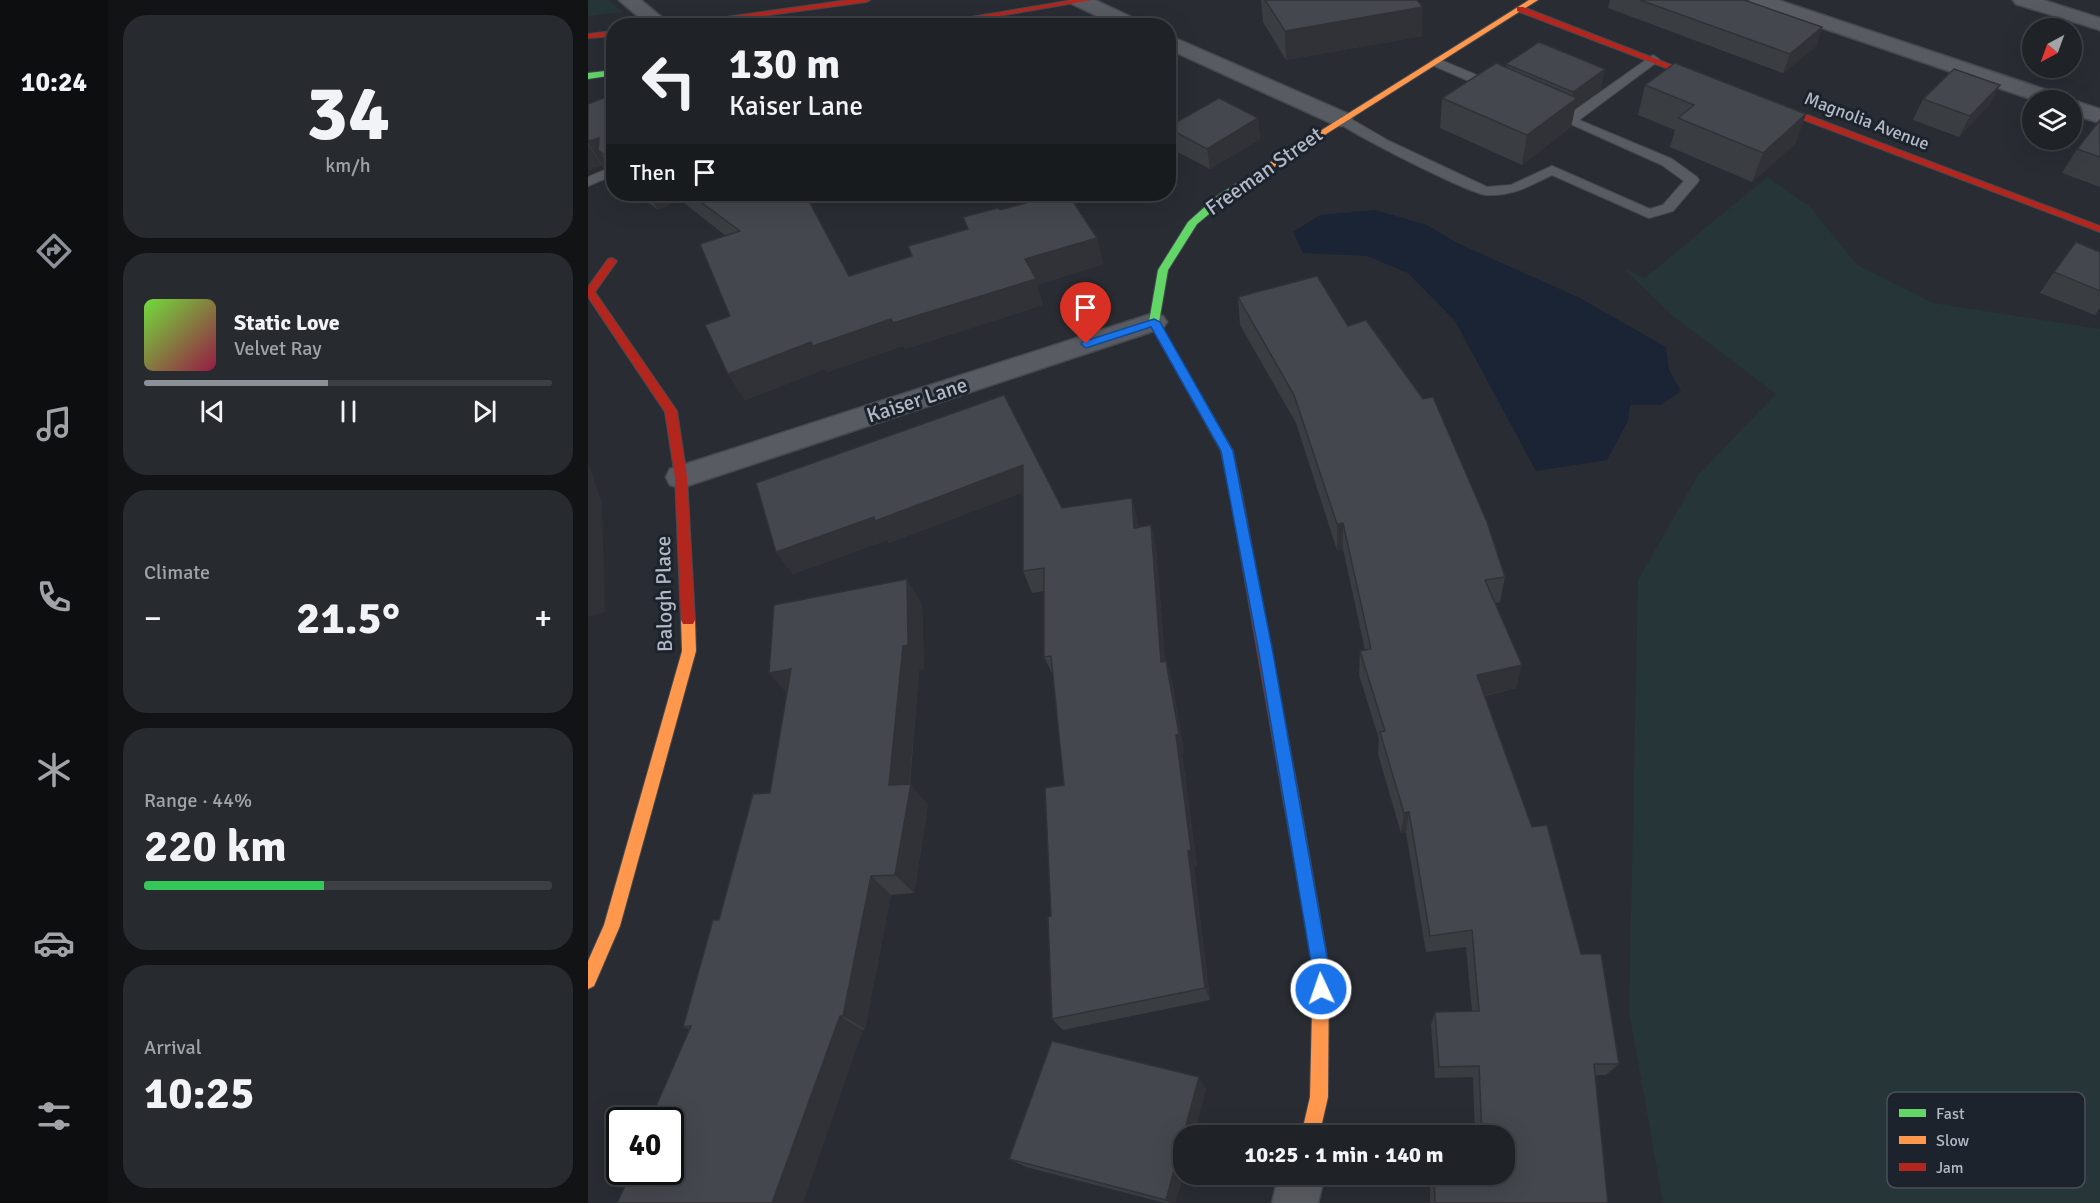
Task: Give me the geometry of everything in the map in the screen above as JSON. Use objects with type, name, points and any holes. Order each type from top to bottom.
[{"type":"street","points":[[629,0],[652,18]]},
{"type":"street","points":[[728,18],[866,0]]},
{"type":"street","points":[[971,18],[1083,0],[1119,18]]},
{"type":"street","name":"Freeman Street","points":[[1154,322],[1163,270],[1193,222],[1220,198],[1341,119],[1533,0]]},
{"type":"street","points":[[1760,0],[2025,90]]},
{"type":"street","points":[[2023,0],[2100,24]]},
{"type":"street","points":[[1520,9],[1720,85]]},
{"type":"street","points":[[588,36],[606,34]]},
{"type":"street","points":[[1176,45],[1341,119]]},
{"type":"street","points":[[588,76],[606,73]]},
{"type":"street","name":"Magnolia Avenue","points":[[1753,98],[2100,229]]},
{"type":"street","points":[[2082,110],[2100,116]]},
{"type":"street","name":"Balogh Place","points":[[588,980],[612,926],[689,651],[681,477],[670,411],[590,292],[612,261]]},
{"type":"street","points":[[1154,322],[1227,451],[1264,642],[1321,968],[1319,1097],[1313,1125]]},
{"type":"street","name":"Kaiser Lane","points":[[681,477],[1154,322]]},
{"type":"street","points":[[1295,1203],[1299,1185]]},
{"type":"lane","points":[[1570,120],[1653,60]]},
{"type":"lane","points":[[1436,62],[1508,93]]},
{"type":"lane","points":[[1341,119],[1384,144],[1485,191],[1514,189],[1552,170],[1649,214],[1668,208],[1692,180],[1667,162],[1539,107]]},
{"type":"lane","points":[[588,182],[606,174]]},
{"type":"shaded area","points":[[588,0],[608,0],[623,12],[588,16]]},
{"type":"shaded area","points":[[1767,177],[1809,206],[1857,265],[1933,303],[2100,329],[2100,1203],[1663,1203],[1629,1011],[1638,580],[1698,475],[1776,394],[1673,316],[1623,268],[1645,278]]},
{"type":"water","points":[[1375,210],[1427,225],[1459,244],[1578,297],[1666,347],[1669,370],[1681,391],[1661,405],[1630,405],[1628,421],[1607,460],[1536,471],[1455,321],[1408,273],[1367,256],[1303,253],[1293,232],[1320,215]]},
{"type":"building","points":[[1265,0],[1417,0],[1423,7],[1285,31]]},
{"type":"building","points":[[1640,0],[1744,0],[1822,27],[1790,54]]},
{"type":"building","points":[[1539,42],[1605,69],[1573,92],[1506,64]]},
{"type":"building","points":[[1496,63],[1577,98],[1527,135],[1442,98]]},
{"type":"building","points":[[1675,63],[1806,114],[1763,153],[1678,118],[1694,105],[1645,85]]},
{"type":"building","points":[[1954,69],[2000,85],[1970,116],[1923,99]]},
{"type":"building","points":[[606,97],[606,156],[598,150],[599,138],[588,141],[588,104]]},
{"type":"building","points":[[1219,98],[1258,118],[1207,149],[1176,132],[1176,122]]},
{"type":"building","points":[[2100,120],[2100,157],[2080,150],[2082,150],[2082,143]]},
{"type":"building","points":[[699,201],[809,201],[849,276],[912,256],[908,246],[968,229],[963,217],[1033,201],[1073,201],[1097,238],[1025,259],[1036,279],[893,323],[891,319],[813,346],[811,342],[728,374],[705,325],[730,316],[700,244],[740,231]]},
{"type":"building","points":[[2076,242],[2100,252],[2100,291],[2054,272]]},
{"type":"building","points":[[1317,276],[1348,326],[1366,320],[1423,399],[1433,397],[1487,522],[1505,577],[1485,580],[1522,665],[1477,675],[1532,827],[1547,825],[1581,954],[1601,954],[1619,1064],[1594,1064],[1608,1203],[1435,1203],[1434,1185],[1515,1185],[1515,1125],[1482,1125],[1479,1066],[1439,1067],[1435,1012],[1479,1011],[1472,930],[1430,936],[1409,812],[1404,813],[1380,732],[1385,731],[1360,651],[1371,649],[1343,523],[1337,524],[1294,395],[1238,297]]},
{"type":"building","points":[[1004,395],[1062,508],[1132,498],[1134,528],[1151,525],[1161,662],[1166,661],[1179,734],[1176,735],[1191,850],[1188,851],[1205,988],[1052,1019],[1048,917],[1051,916],[1045,788],[1064,785],[1051,656],[1044,657],[1044,568],[1023,571],[1023,465],[875,521],[874,517],[776,552],[756,483]]},
{"type":"building","points":[[907,579],[908,645],[903,646],[889,785],[911,784],[895,875],[871,876],[843,1016],[840,1016],[772,1203],[617,1203],[625,1185],[684,1185],[684,1107],[656,1107],[691,1026],[683,1027],[713,920],[719,920],[753,794],[770,793],[791,669],[769,673],[774,605]]},
{"type":"building","points":[[1052,1041],[1199,1077],[1186,1125],[1173,1125],[1173,1174],[1166,1200],[1009,1159]]},
{"type":"traffic: fast","points":[[588,76],[606,73]]},
{"type":"traffic: fast","points":[[1236,187],[1193,222],[1163,270],[1154,322],[1227,451],[1237,500]]},
{"type":"traffic: slow","points":[[1236,187],[1534,0]]},
{"type":"traffic: slow","points":[[588,980],[612,926],[689,651],[688,620]]},
{"type":"traffic: slow","points":[[1289,786],[1321,968],[1319,1097],[1313,1125]]},
{"type":"traffic: jam","points":[[728,18],[866,0]]},
{"type":"traffic: jam","points":[[972,18],[1088,0]]},
{"type":"traffic: jam","points":[[1520,9],[1711,82]]},
{"type":"traffic: jam","points":[[588,36],[606,34]]},
{"type":"traffic: jam","points":[[1762,101],[2100,229]]},
{"type":"traffic: jam","points":[[612,261],[590,292],[671,411],[681,477],[688,620]]},
{"type":"traffic: jam","points":[[1237,500],[1289,786]]},
{"type":"route","points":[[1086,344],[1154,322],[1227,451],[1266,653],[1321,968],[1321,989]]}]
